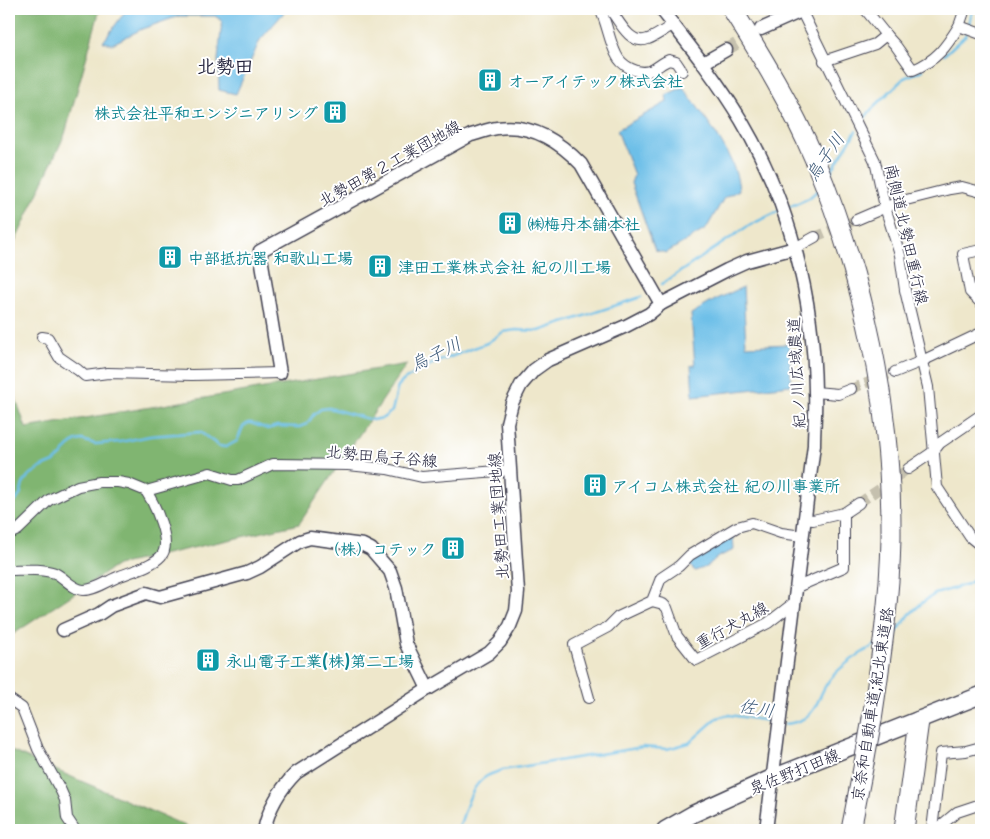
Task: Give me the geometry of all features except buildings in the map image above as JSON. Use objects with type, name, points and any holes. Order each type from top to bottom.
[{"type":"highway","name":"京奈和自動車道;紀北東道路","points":[[732,9],[760,53],[783,95],[813,156],[831,201],[850,255],[874,352],[882,403],[888,452],[891,539],[886,617],[872,718],[852,830]]},
{"type":"highway","points":[[919,721],[923,744],[927,829]]},
{"type":"highway","points":[[904,830],[919,721]]},
{"type":"highway","points":[[847,830],[859,788]]},
{"type":"main road","name":"泉佐野打田線","points":[[665,830],[693,814],[772,778],[981,695]]},
{"type":"street","points":[[600,9],[608,27],[615,53],[625,64],[637,72],[646,72],[669,60],[676,62],[682,71]]},
{"type":"street","points":[[610,9],[632,38],[647,40],[673,24]]},
{"type":"street","name":"紀ノ川広域農道","points":[[661,9],[703,63],[741,120],[768,173],[795,248],[810,318],[815,392],[814,445],[766,830]]},
{"type":"street","points":[[865,9],[913,70],[922,66],[945,49],[961,26],[965,9]]},
{"type":"street","points":[[761,29],[803,10]]},
{"type":"street","name":"南側道北勢田重行線","points":[[803,10],[824,61],[875,160],[885,207],[900,255],[905,290],[928,387],[937,487],[970,537],[981,546]]},
{"type":"street","points":[[961,26],[977,33]]},
{"type":"street","points":[[824,61],[875,44],[886,34]]},
{"type":"street","points":[[703,63],[726,50]]},
{"type":"street","name":"北勢田第２工業団地線","points":[[280,374],[260,251],[471,136],[497,128],[522,128],[547,136],[567,150],[581,164],[661,304]]},
{"type":"street","points":[[856,220],[916,196],[962,187],[981,192]]},
{"type":"street","points":[[795,248],[815,237]]},
{"type":"street","name":"北勢田工業団地線","points":[[264,830],[268,814],[276,796],[296,773],[489,652],[500,642],[510,626],[516,612],[518,592],[507,423],[512,403],[521,385],[534,370],[548,360],[626,326],[649,314],[661,304],[727,270],[747,261],[795,248]]},
{"type":"street","points":[[981,250],[963,254],[970,292],[981,303]]},
{"type":"street","points":[[895,372],[922,362],[981,334]]},
{"type":"street","points":[[42,337],[48,338],[58,357],[85,376],[108,373],[192,375],[280,374]]},
{"type":"street","points":[[815,392],[838,394],[851,389]]},
{"type":"street","points":[[908,469],[981,415]]},
{"type":"street","name":"北勢田烏子谷線","points":[[146,491],[210,473],[238,480],[272,464],[348,465],[387,469],[422,477],[510,470]]},
{"type":"street","points":[[9,534],[18,530],[49,500],[78,486],[99,482],[129,484],[146,491],[160,520],[164,534],[163,553],[150,563],[86,590],[75,587],[56,574],[49,572],[9,570]]},
{"type":"street","points":[[804,519],[813,520],[844,513],[859,503]]},
{"type":"street","points":[[797,587],[844,566],[844,513]]},
{"type":"street","points":[[589,698],[574,645],[608,627],[618,617],[652,602],[661,578],[679,566],[690,555],[737,527],[752,523],[781,533],[802,536]]},
{"type":"street","points":[[63,630],[99,614],[111,606],[146,593],[160,597],[247,573],[260,567],[300,541],[310,538],[363,545],[371,550],[390,571],[396,588],[406,644],[428,689]]},
{"type":"street","name":"重行犬丸線","points":[[652,602],[663,604],[667,608],[677,636],[696,660],[768,623],[795,602]]},
{"type":"street","points":[[9,699],[22,708],[38,749],[63,796],[67,818],[75,830]]},
{"type":"street","points":[[981,747],[966,751],[941,753],[927,829],[939,828],[957,812],[981,804]]},
{"type":"green space","points":[[9,9],[100,9],[65,134],[9,255]]},
{"type":"green space","points":[[407,364],[299,524],[117,565],[9,637],[9,379],[26,428]]},
{"type":"green space","points":[[9,750],[195,830],[9,830]]},
{"type":"water","points":[[127,9],[287,9],[260,40],[236,94],[219,90],[218,60],[222,21],[215,16],[179,16],[142,29],[112,44],[103,42]]},
{"type":"water","points":[[683,87],[709,122],[725,150],[737,177],[739,190],[724,198],[706,229],[666,253],[655,250],[631,183],[634,175],[617,130],[667,102],[666,95]]},
{"type":"water","points":[[743,287],[746,346],[789,344],[791,385],[693,396],[691,365],[695,366],[691,314]]},
{"type":"water","points":[[733,535],[734,550],[718,557],[706,567],[695,571],[687,563]]},
{"type":"waterway","name":"烏子川","points":[[969,26],[972,9]]},
{"type":"waterway","name":"烏子川","points":[[944,55],[965,36],[967,31]]},
{"type":"waterway","name":"烏子川","points":[[860,124],[871,110],[904,78],[923,70]]},
{"type":"waterway","name":"烏子川","points":[[829,175],[856,131]]},
{"type":"waterway","name":"烏子川","points":[[787,208],[809,198],[818,190]]},
{"type":"waterway","name":"烏子川","points":[[662,284],[748,226],[779,211]]},
{"type":"waterway","name":"烏子川","points":[[9,505],[16,501],[20,495],[23,484],[28,476],[54,462],[76,441],[82,440],[95,444],[120,442],[150,436],[200,432],[219,446],[226,447],[237,441],[243,427],[248,423],[268,429],[277,426],[299,427],[307,424],[314,414],[321,409],[329,408],[372,420],[383,418],[392,411],[398,386],[404,380],[432,364],[487,343],[503,332],[516,330],[539,331],[641,297]]},
{"type":"waterway","name":"佐川","points":[[891,636],[896,633],[910,614],[923,602],[935,594],[968,584],[981,575]]},
{"type":"waterway","name":"佐川","points":[[784,724],[799,721],[811,713],[831,678],[841,668],[875,645]]},
{"type":"waterway","name":"佐川","points":[[458,830],[468,800],[476,786],[487,776],[502,770],[643,747],[667,749],[689,743],[717,718],[729,715],[776,722]]},
{"type":"tunnel","points":[[726,50],[754,33]]},
{"type":"tunnel","points":[[815,237],[856,220]]},
{"type":"tunnel","points":[[851,389],[895,372]]},
{"type":"tunnel","points":[[859,503],[908,469]]},
{"type":"place","name":"オーアイテック株式会社","points":[[490,80]]},
{"type":"place","name":"株式会社平和エンジニアリング","points":[[335,112]]},
{"type":"place","name":"㈱梅丹本舗本社","points":[[510,223]]},
{"type":"place","name":"中部抵抗器 和歌山工場","points":[[170,257]]},
{"type":"place","name":"津田工業株式会社 紀の川工場","points":[[380,266]]},
{"type":"place","name":"アイコム株式会社 紀の川事業所","points":[[595,485]]},
{"type":"place","name":"（株）コテック","points":[[453,548]]},
{"type":"place","name":"永山電子工業(株)第二工場","points":[[208,660]]},
{"type":"district","name":"北勢田","points":[[225,65]]}]
